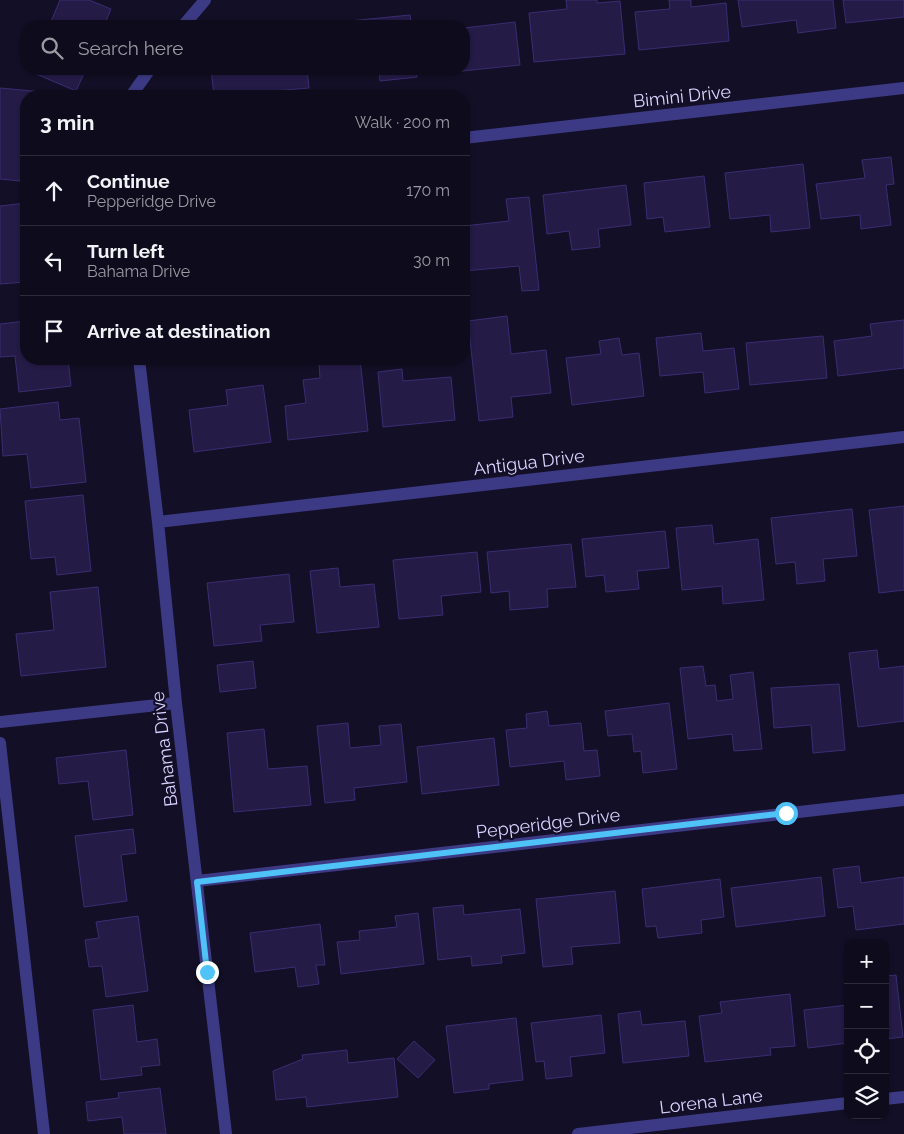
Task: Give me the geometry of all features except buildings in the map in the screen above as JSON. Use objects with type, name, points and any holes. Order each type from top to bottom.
[{"type":"street","points":[[188,20],[204,0]]},
{"type":"street","points":[[135,90],[146,75]]},
{"type":"street","name":"Bimini Drive","points":[[470,137],[904,88]]},
{"type":"street","name":"Bahama Drive","points":[[140,365],[176,703],[226,1134]]},
{"type":"street","name":"Antigua Drive","points":[[158,522],[904,437]]},
{"type":"street","points":[[0,722],[176,703]]},
{"type":"street","points":[[0,743],[44,1134]]},
{"type":"street","name":"Pepperidge Drive","points":[[197,882],[904,800]]},
{"type":"street","points":[[889,1099],[904,1097]]},
{"type":"street","name":"Lorena Lane","points":[[578,1134],[844,1103]]},
{"type":"route","points":[[207,972],[197,882],[786,813]]}]
